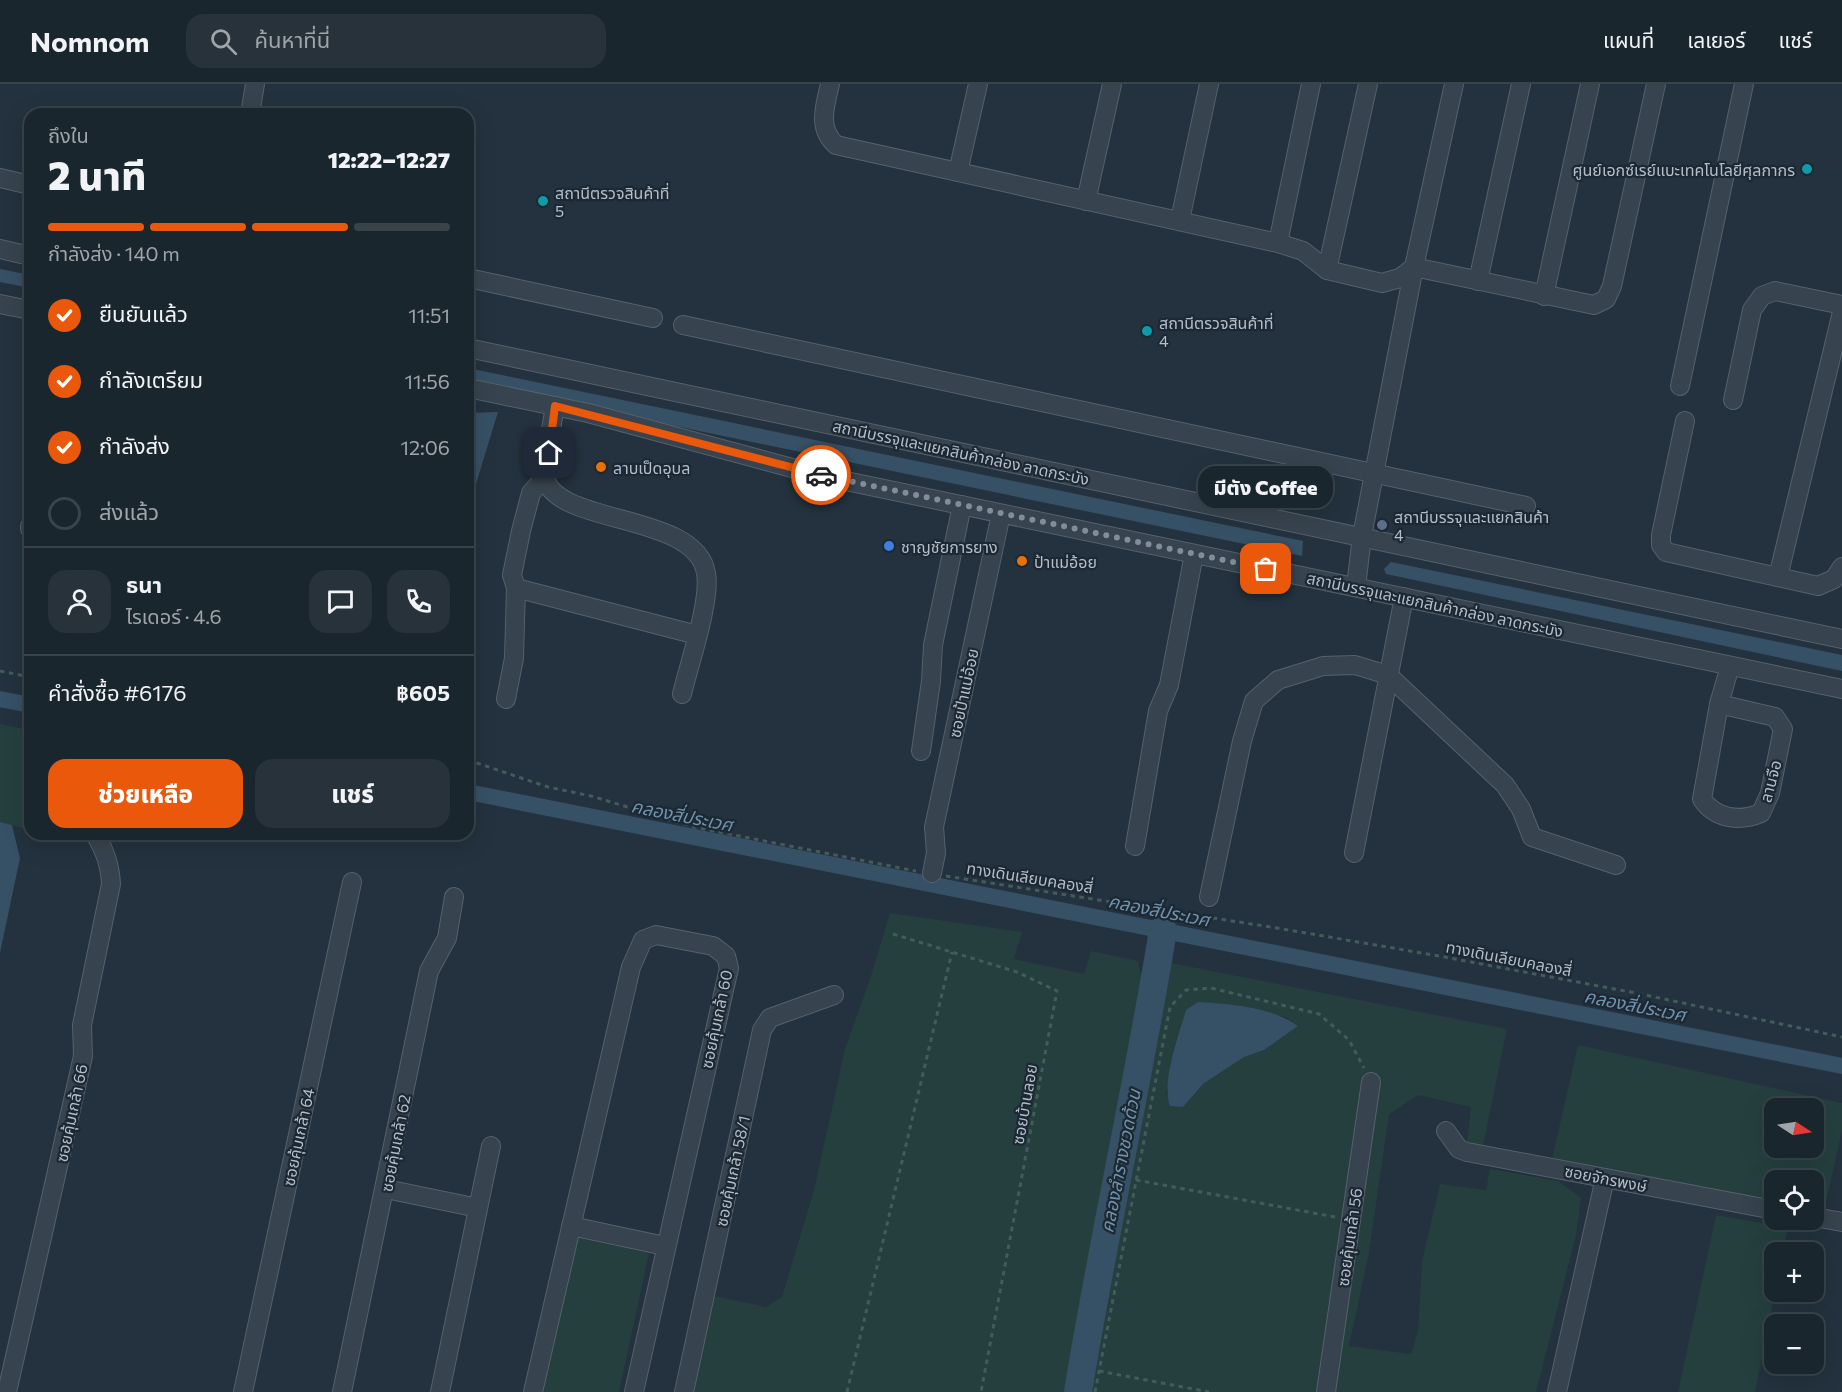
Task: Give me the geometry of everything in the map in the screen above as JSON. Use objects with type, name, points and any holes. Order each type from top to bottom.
[{"type":"street","points":[[251,108],[255,84]]},
{"type":"street","points":[[830,84],[824,123],[830,138],[836,144],[1278,243],[1304,251],[1327,270],[1382,283],[1400,278],[1414,267]]},
{"type":"street","points":[[958,172],[978,84]]},
{"type":"street","points":[[1086,201],[1112,84]]},
{"type":"street","points":[[1180,220],[1209,84]]},
{"type":"street","points":[[1278,243],[1311,84]]},
{"type":"street","points":[[1327,270],[1368,84]]},
{"type":"street","points":[[1356,587],[1362,536],[1414,267],[1454,84]]},
{"type":"street","points":[[1478,281],[1521,84]]},
{"type":"street","points":[[1544,296],[1590,84]]},
{"type":"street","points":[[1414,267],[1594,305],[1608,296],[1656,84]]},
{"type":"street","points":[[1680,386],[1744,84]]},
{"type":"street","points":[[0,178],[24,184]]},
{"type":"street","points":[[0,249],[24,255]]},
{"type":"street","points":[[474,280],[653,318]]},
{"type":"street","points":[[1733,400],[1752,310],[1762,296],[1775,291],[1842,305]]},
{"type":"street","points":[[0,304],[24,309]]},
{"type":"street","points":[[1778,577],[1842,312]]},
{"type":"street","points":[[683,326],[1526,506]]},
{"type":"street","name":"สถานีบรรจุและแยกสินค้ากล่อง ลาดกระบัง","points":[[474,349],[1842,639]]},
{"type":"street","name":"สถานีบรรจุและแยกสินค้ากล่อง ลาดกระบัง","points":[[474,389],[555,406],[822,476],[1842,689]]},
{"type":"street","points":[[506,699],[514,658],[516,588],[512,575],[531,493],[545,477],[555,406]]},
{"type":"street","points":[[1685,421],[1660,535],[1664,550],[1671,554],[1822,585],[1837,576],[1842,567]]},
{"type":"street","points":[[545,477],[552,490],[575,505],[681,540],[699,552],[707,574],[705,602],[682,694]]},
{"type":"street","points":[[921,750],[931,681],[933,645],[962,505]]},
{"type":"street","name":"ซอยป้าแม่อ้อย","points":[[932,873],[936,853],[934,827],[1001,513]]},
{"type":"street","points":[[1136,846],[1158,711],[1169,685],[1194,554]]},
{"type":"street","points":[[516,588],[697,635]]},
{"type":"street","points":[[1354,853],[1404,597]]},
{"type":"street","points":[[1209,897],[1242,741],[1254,700],[1278,680],[1323,666],[1355,665],[1388,675],[1505,784],[1521,809],[1532,837],[1616,865]]},
{"type":"street","name":"ลานจือ","points":[[1719,704],[1775,717],[1783,729],[1770,793],[1761,813],[1748,818],[1724,816],[1709,810],[1702,799],[1719,704],[1730,666]]},
{"type":"street","name":"ซอยคุ้มเกล้า 66","points":[[7,1392],[83,1056],[82,1025],[111,885],[111,868],[98,840]]},
{"type":"street","name":"ซอยคุ้มเกล้า 64","points":[[243,1392],[352,882]]},
{"type":"street","name":"ซอยคุ้มเกล้า 62","points":[[342,1392],[386,1189],[429,971],[447,938],[454,897]]},
{"type":"street","name":"ซอยคุ้มเกล้า 60","points":[[533,1392],[635,954],[643,940],[656,935],[713,946],[726,956],[729,968],[634,1392]]},
{"type":"street","name":"ซอยคุ้มเกล้า 58/1","points":[[684,1392],[762,1030],[770,1018],[834,994]]},
{"type":"street","name":"ซอยคุ้มเกล้า 56","points":[[1326,1392],[1371,1082]]},
{"type":"street","name":"ซอยจักรพงษ์","points":[[1446,1131],[1459,1149],[1467,1152],[1764,1208]]},
{"type":"street","points":[[440,1392],[491,1146]]},
{"type":"street","points":[[1557,1392],[1605,1178]]},
{"type":"street","points":[[386,1189],[478,1208]]},
{"type":"street","points":[[1824,1219],[1842,1222]]},
{"type":"street","points":[[571,1226],[665,1246]]},
{"type":"path","points":[[0,671],[24,676]]},
{"type":"path","name":"ทางเดินเลียบคลองสี่","points":[[474,762],[548,787],[591,796],[694,827],[932,873],[1428,954],[1636,993],[1842,1037]]},
{"type":"path","name":"ซอยบ้านลอย","points":[[893,934],[1017,972],[1057,991],[981,1392]]},
{"type":"path","points":[[847,1392],[952,952]]},
{"type":"path","points":[[1095,1392],[1170,1007],[1186,990],[1211,988],[1319,1014],[1349,1040],[1371,1082]]},
{"type":"path","points":[[1136,1180],[1351,1220]]},
{"type":"path","points":[[1099,1371],[1209,1392]]},
{"type":"green space","points":[[0,724],[24,729],[24,828],[0,822]]},
{"type":"green space","points":[[890,913],[1022,932],[1014,959],[1084,974],[1091,951],[1138,961],[1144,989],[1066,1392],[692,1392],[714,1296],[766,1307],[782,1297],[814,1190],[845,1049]]},
{"type":"green space","points":[[1171,963],[1507,1029],[1483,1146],[1467,1142],[1471,1107],[1418,1095],[1389,1114],[1369,1253],[1349,1346],[1411,1354],[1418,1331],[1422,1261],[1440,1184],[1486,1190],[1490,1169],[1558,1181],[1581,1198],[1576,1235],[1536,1392],[1086,1392],[1161,978]],"holes":[[[1223,1004],[1285,1017],[1298,1026],[1264,1050],[1244,1057],[1203,1084],[1183,1107],[1166,1094],[1186,1010]]]},
{"type":"green space","points":[[1578,1045],[1819,1098],[1764,1098],[1764,1158],[1824,1158],[1824,1099],[1842,1103],[1842,1130],[1824,1211],[1824,1170],[1764,1170],[1764,1203],[1552,1159]]},
{"type":"green space","points":[[1716,1215],[1764,1224],[1764,1230],[1788,1230],[1785,1242],[1764,1242],[1764,1302],[1773,1302],[1771,1314],[1764,1314],[1764,1347],[1755,1392],[1678,1392]]},
{"type":"green space","points":[[578,1238],[649,1253],[619,1392],[540,1392],[545,1366],[555,1361],[546,1364]]},
{"type":"water","points":[[0,269],[24,274],[24,287],[0,282]]},
{"type":"water","points":[[474,369],[1303,541],[1302,556],[474,384]]},
{"type":"water","points":[[498,412],[474,490],[474,413]]},
{"type":"water","points":[[1391,562],[1842,655],[1842,671],[1386,574],[1384,569]]},
{"type":"water","points":[[0,822],[12,825],[20,858],[0,953]]},
{"type":"water","points":[[1198,1002],[1237,1005],[1263,1011],[1298,1026],[1264,1050],[1244,1057],[1203,1084],[1183,1107],[1170,1106],[1168,1084],[1175,1045],[1186,1010]]},
{"type":"waterway","name":"คลองสี่ประเวศ","points":[[0,699],[24,704]]},
{"type":"waterway","name":"คลองสี่ประเวศ","points":[[474,793],[1842,1066]]},
{"type":"waterway","name":"คลองลำรางชวดด้วน","points":[[1078,1392],[1163,930]]},
{"type":"way so far","points":[[821,475],[1266,569]]},
{"type":"place","name":"ศูนย์เอกซ์เรย์แบะเทคโนโลยีศุลกากร","points":[[1807,169]]},
{"type":"place","name":"สถานีตรวจสินค้าที่ 5","points":[[543,201]]},
{"type":"place","name":"สถานีตรวจสินค้าที่ 4","points":[[1147,331]]},
{"type":"place","name":"ลาบเป็ดอุบล","points":[[601,467]]},
{"type":"place","name":"สถานีบรรจุและแยกสินค้า 4","points":[[1382,525]]},
{"type":"place","name":"ชาญชัยการยาง","points":[[889,546]]},
{"type":"place","name":"ป้าแม่อ้อย","points":[[1022,561]]},
{"type":"place","name":"มีตัง Coffee","points":[[1266,569]]},
{"type":"route","points":[[549,453],[555,406],[821,475]]}]
